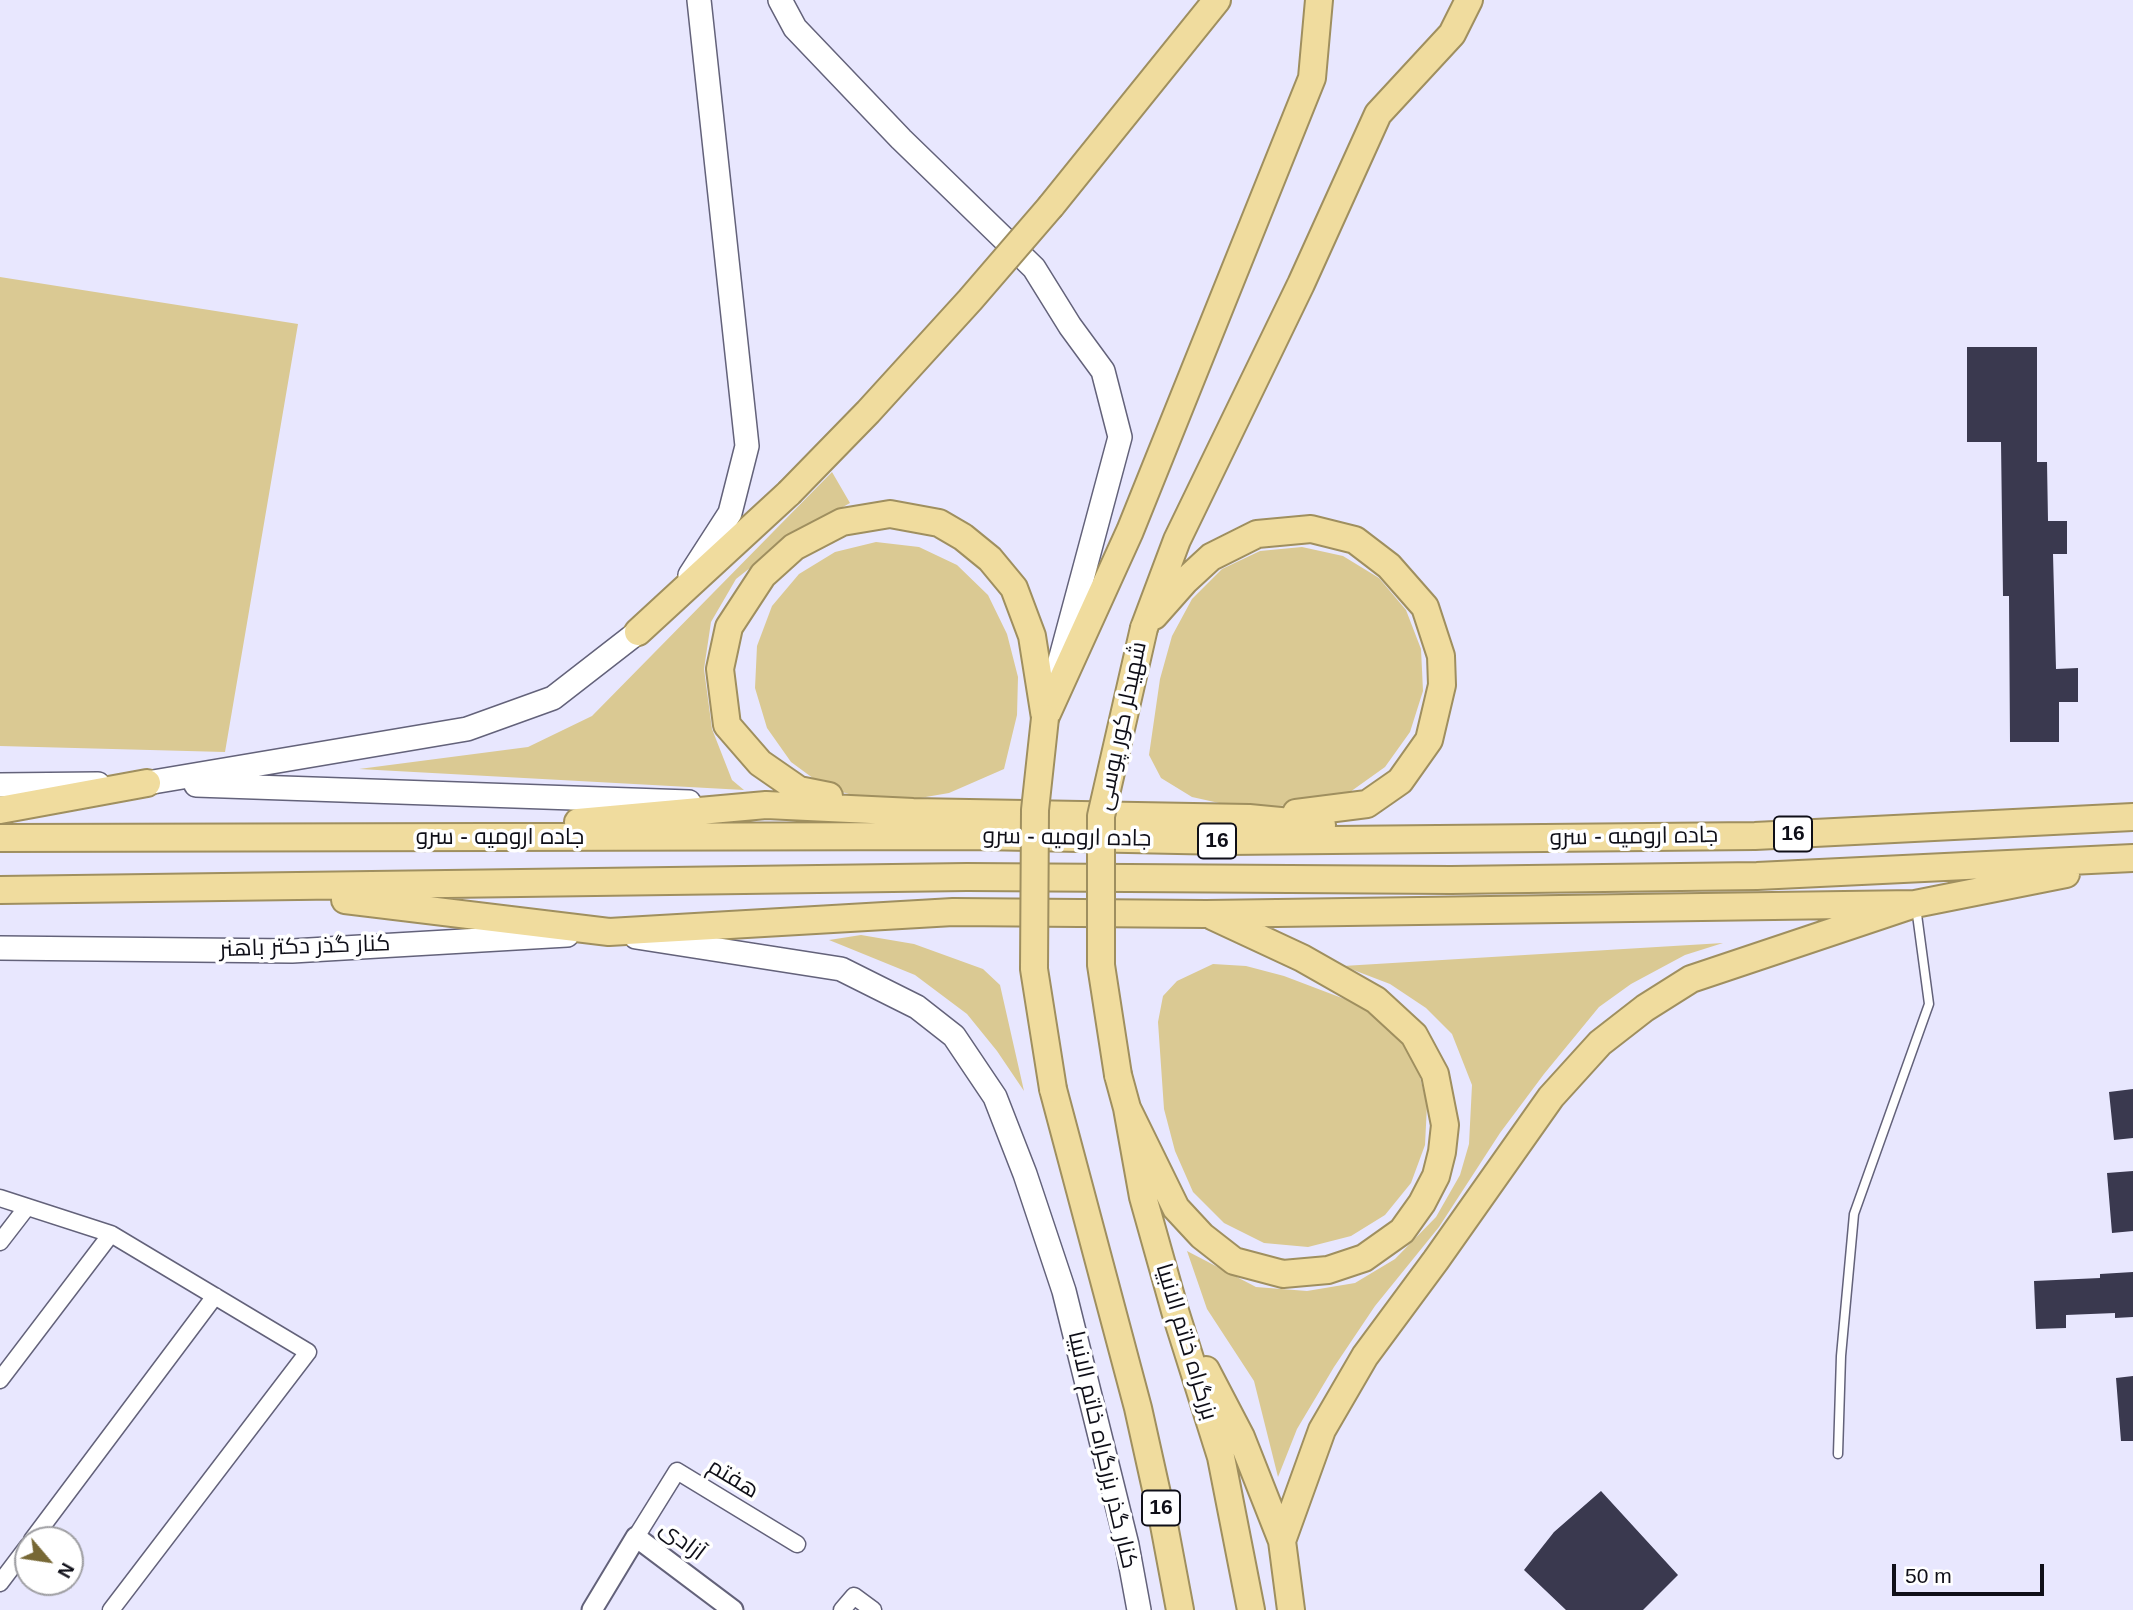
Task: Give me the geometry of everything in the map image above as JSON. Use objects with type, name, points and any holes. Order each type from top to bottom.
[{"type":"highway","points":[[638,632],[789,493],[868,412],[1051,206],[1217,0]]},
{"type":"highway","points":[[1045,718],[1130,531],[1312,78],[1319,0]]},
{"type":"highway","name":"شهیدلر کور پوسی","points":[[1118,1074],[1101,965],[1101,816],[1144,628],[1177,540],[1290,307],[1378,114],[1452,34],[1469,0]]},
{"type":"highway","points":[[913,813],[799,790],[760,764],[727,725],[720,669],[729,627],[763,575],[794,547],[842,522],[890,514],[939,523],[963,537],[990,559],[1014,588],[1032,636],[1045,718]]},
{"type":"highway","points":[[1144,628],[1185,581],[1211,557],[1257,534],[1311,529],[1355,540],[1389,566],[1425,607],[1441,656],[1441,685],[1429,740],[1400,781],[1367,804],[1249,818]]},
{"type":"highway","name":"16","points":[[1045,718],[1035,810],[1034,969],[1053,1089],[1138,1408],[1180,1610]]},
{"type":"highway","points":[[0,810],[147,783]]},
{"type":"highway","points":[[402,838],[766,805],[913,813],[1249,818],[1453,839]]},
{"type":"highway","name":"جاده ارومیه - سرو","points":[[0,838],[980,836],[1227,841],[1453,839],[1755,836],[2133,817]]},
{"type":"highway","points":[[1282,1541],[1322,1430],[1365,1356],[1551,1097],[1600,1043],[1644,1008],[1691,979],[1915,904],[2133,860]]},
{"type":"highway","name":"جاده ارومیه - سرو","points":[[0,890],[967,877],[1451,880],[1757,876],[2133,860]]},
{"type":"highway","points":[[245,888],[609,932],[953,912],[1206,914],[1915,904]]},
{"type":"highway","points":[[1127,1108],[1176,1208],[1202,1236],[1234,1261],[1283,1274],[1328,1270],[1364,1258],[1402,1231],[1422,1203],[1436,1175],[1445,1125],[1434,1074],[1414,1035],[1376,1000],[1302,958],[1206,914]]},
{"type":"highway","name":"بزرگراه خاتم الانبیا","points":[[1118,1074],[1143,1197],[1175,1311],[1221,1457],[1251,1610]]},
{"type":"highway","points":[[1175,1311],[1241,1437],[1282,1541],[1292,1610]]},
{"type":"main road","points":[[147,783],[467,729],[553,698],[638,632],[696,568],[730,513],[747,446],[699,0]]},
{"type":"main road","points":[[780,0],[795,28],[901,139],[1034,268],[1070,326],[1103,371],[1120,437],[1045,718]]},
{"type":"main road","points":[[0,785],[147,783],[766,805]]},
{"type":"main road","name":"کنار گذر دکتر باهنر","points":[[0,948],[292,951],[609,932],[841,970],[917,1007],[954,1036],[995,1097],[1025,1174],[1064,1291]]},
{"type":"main road","name":"کنار گذر بزرگراه خاتم الانبیا","points":[[1064,1291],[1124,1532],[1139,1610]]},
{"type":"street","points":[[0,1198],[111,1234],[308,1352],[111,1610]]},
{"type":"street","points":[[0,1242],[27,1207]]},
{"type":"street","points":[[0,1380],[111,1234]]},
{"type":"street","points":[[42,1526],[215,1296]]},
{"type":"street","name":"هفتم","points":[[636,1537],[677,1471],[797,1544]]},
{"type":"street","name":"آزادی","points":[[592,1610],[636,1537],[733,1610]]},
{"type":"street","points":[[0,1583],[14,1564]]},
{"type":"street","points":[[842,1610],[853,1596],[873,1610]]},
{"type":"lane","points":[[1838,1454],[1842,1356],[1854,1213],[1929,1004],[1915,904]]},
{"type":"shaded area","points":[[0,277],[298,324],[225,752],[0,746]]},
{"type":"shaded area","points":[[832,472],[850,503],[788,538],[736,579],[711,622],[704,669],[712,729],[732,780],[744,790],[359,769],[528,747],[592,716]]},
{"type":"shaded area","points":[[876,542],[919,547],[957,565],[988,595],[1007,634],[1018,677],[1017,715],[1004,769],[949,793],[914,799],[866,799],[825,787],[791,762],[767,728],[755,688],[757,646],[772,606],[799,574],[835,552]]},
{"type":"shaded area","points":[[1302,547],[1343,556],[1379,578],[1406,610],[1421,649],[1423,691],[1410,732],[1385,767],[1350,792],[1309,804],[1265,807],[1228,805],[1192,797],[1161,778],[1149,755],[1160,679],[1172,636],[1192,599],[1222,569],[1260,551]]},
{"type":"shaded area","points":[[861,935],[914,944],[983,969],[1000,985],[1024,1091],[967,1014],[915,975],[829,940]]},
{"type":"shaded area","points":[[1723,943],[1685,955],[1631,984],[1599,1007],[1500,1133],[1439,1227],[1375,1306],[1297,1429],[1278,1477],[1254,1381],[1207,1309],[1187,1251],[1256,1287],[1307,1291],[1355,1283],[1395,1259],[1436,1217],[1460,1175],[1469,1144],[1472,1085],[1452,1034],[1426,1008],[1390,984],[1343,966]]},
{"type":"shaded area","points":[[1213,964],[1246,966],[1284,976],[1363,1006],[1395,1032],[1417,1065],[1427,1105],[1425,1145],[1411,1183],[1385,1215],[1351,1236],[1308,1247],[1264,1243],[1224,1223],[1193,1192],[1175,1151],[1164,1109],[1158,1022],[1163,996],[1177,981]]},
{"type":"building","points":[[1967,347],[2037,347],[2037,462],[2047,462],[2048,521],[2067,521],[2067,554],[2053,554],[2056,669],[2078,668],[2078,702],[2059,702],[2059,742],[2010,742],[2009,596],[2003,596],[2001,442],[1967,442]]},
{"type":"building","points":[[2133,1089],[2133,1138],[2114,1140],[2109,1092]]},
{"type":"building","points":[[2133,1171],[2133,1231],[2112,1233],[2107,1173]]},
{"type":"building","points":[[2133,1272],[2133,1317],[2115,1318],[2115,1313],[2066,1315],[2066,1328],[2036,1329],[2034,1281],[2100,1278],[2100,1274]]},
{"type":"building","points":[[2133,1376],[2133,1441],[2121,1441],[2116,1378]]},
{"type":"building","points":[[1601,1491],[1678,1575],[1643,1610],[1566,1610],[1524,1570],[1554,1532]]}]
